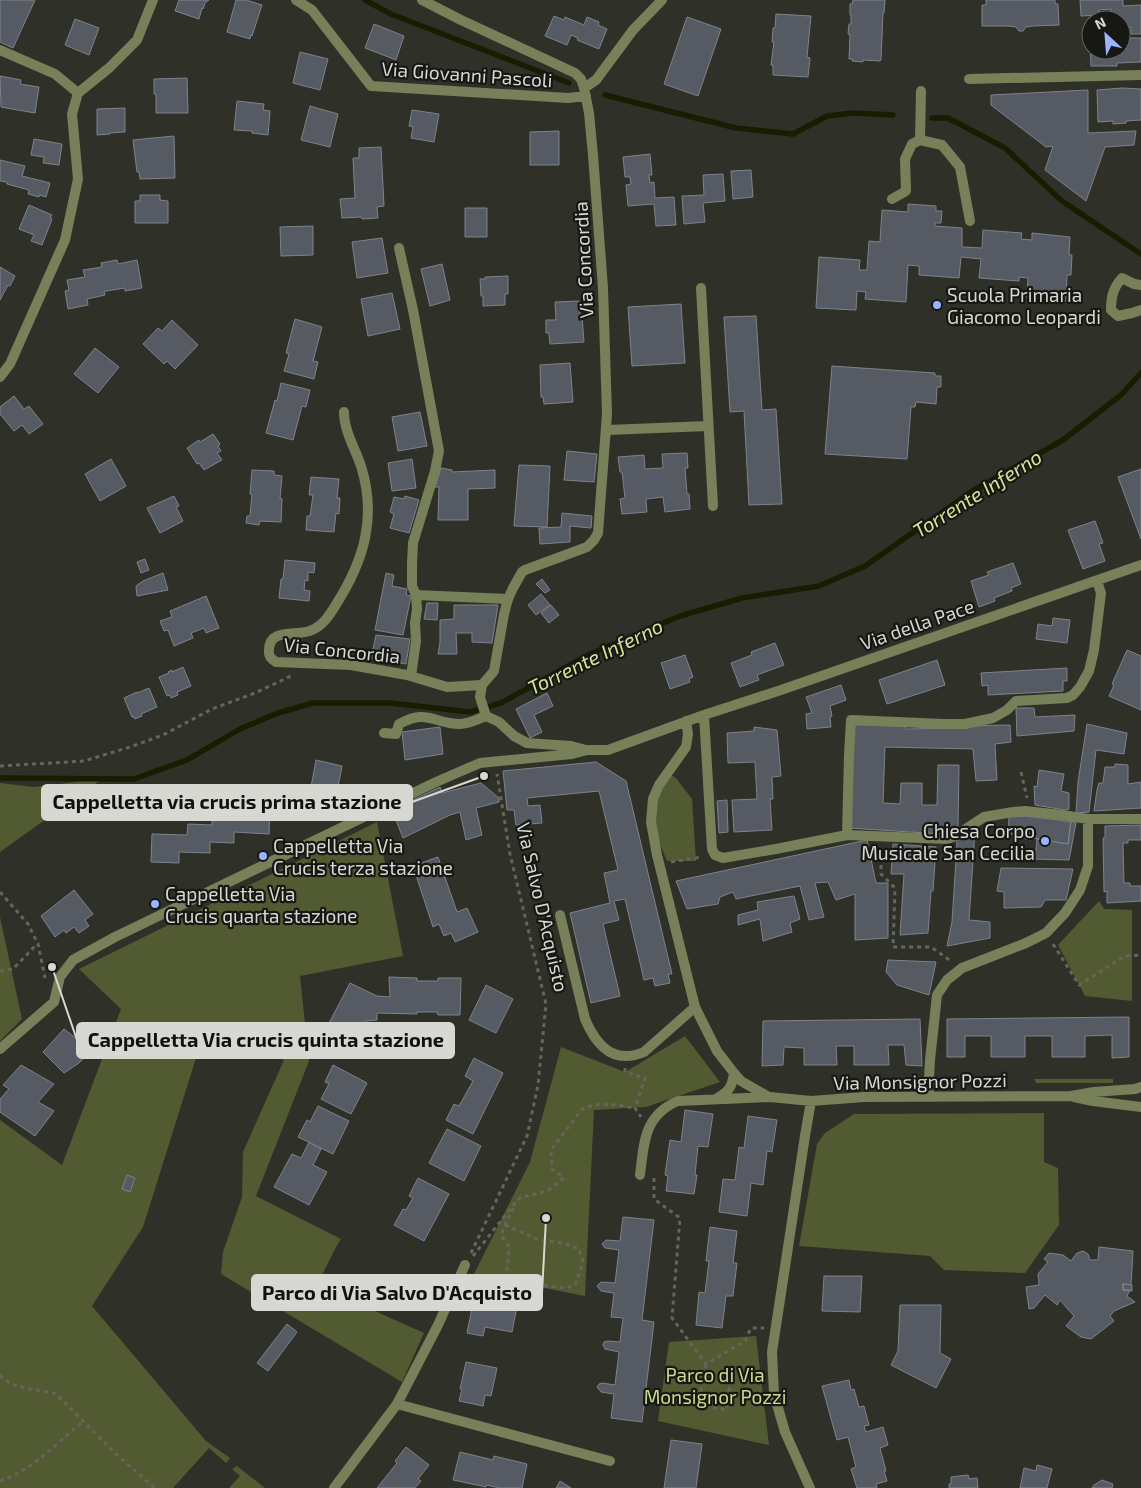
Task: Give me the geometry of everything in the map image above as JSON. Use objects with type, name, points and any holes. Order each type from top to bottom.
[{"type":"street","points":[[0,377],[10,364],[65,240],[78,179],[72,114],[78,93],[109,68],[136,40],[153,0]]},
{"type":"street","name":"Via Giovanni Pascoli","points":[[296,0],[312,10],[370,86],[568,98],[585,92]]},
{"type":"street","points":[[422,0],[575,73],[581,79],[585,92]]},
{"type":"street","points":[[585,92],[633,30],[662,0]]},
{"type":"street","points":[[0,50],[56,74],[78,93]]},
{"type":"street","points":[[969,79],[1141,75]]},
{"type":"street","points":[[920,140],[921,91]]},
{"type":"street","name":"Via Concordia","points":[[486,714],[480,697],[482,685],[494,671],[508,599],[522,572],[587,547],[596,537],[606,430],[603,288],[593,155],[585,92]]},
{"type":"street","points":[[892,198],[906,190],[905,159],[912,144],[920,140],[942,145],[960,166],[970,221]]},
{"type":"street","name":"Via Concordia","points":[[399,248],[413,310],[439,451],[435,471],[413,544],[412,586],[416,595],[417,609],[415,623],[416,641],[411,676]]},
{"type":"street","points":[[1141,285],[1122,278],[1115,286],[1111,300],[1111,310],[1118,316],[1132,314],[1141,310]]},
{"type":"street","points":[[701,288],[713,506]]},
{"type":"street","name":"Via Concordia","points":[[344,412],[344,418],[360,465],[367,493],[367,528],[361,556],[352,577],[322,625],[306,632],[276,636],[270,643],[269,655],[276,662],[352,665],[411,676],[447,687],[482,685]]},
{"type":"street","points":[[606,430],[708,426]]},
{"type":"street","name":"Via della Pace","points":[[587,750],[608,750],[686,721],[1141,565]]},
{"type":"street","points":[[847,835],[851,720],[965,724],[993,718],[1007,710],[1016,701],[1067,698],[1073,695],[1089,671],[1101,594],[1097,581]]},
{"type":"street","points":[[416,595],[508,599]]},
{"type":"street","points":[[384,733],[396,734],[399,724],[411,717],[423,717],[462,724],[486,714],[499,722],[514,736],[527,743],[571,746],[587,750]]},
{"type":"street","points":[[704,715],[712,848],[715,855],[723,858],[847,835],[947,839],[956,836],[984,817],[1025,811],[1088,820],[1141,819]]},
{"type":"street","points":[[686,721],[688,734],[686,747],[659,785],[652,805],[652,829],[695,1007],[717,1051],[734,1073],[742,1081],[770,1097]]},
{"type":"street","points":[[0,1048],[54,1002],[60,977],[73,960],[115,937],[436,782],[480,764],[572,754],[587,750]]},
{"type":"street","points":[[928,1097],[937,995],[947,980],[962,968],[1026,943],[1046,932],[1065,913],[1080,890],[1088,866],[1088,820]]},
{"type":"street","points":[[560,915],[585,1019],[597,1042],[603,1048],[615,1054],[626,1056],[639,1054],[647,1050],[695,1007]]},
{"type":"street","points":[[716,1099],[730,1089],[734,1073]]},
{"type":"street","points":[[1071,1096],[1141,1087]]},
{"type":"street","points":[[1071,1096],[1093,1102],[1141,1107]]},
{"type":"street","name":"Via Monsignor Pozzi","points":[[640,1175],[645,1135],[660,1112],[670,1104],[678,1101],[770,1097],[811,1101],[864,1097],[1071,1096]]},
{"type":"street","points":[[810,1488],[785,1432],[774,1394],[772,1352],[811,1101]]},
{"type":"street","points":[[334,1488],[397,1404],[438,1325],[465,1265]]},
{"type":"street","points":[[397,1404],[610,1461]]},
{"type":"path","points":[[0,766],[84,761],[130,747],[163,736],[212,709],[282,682],[313,663]]},
{"type":"path","name":"Via Salvo D'Acquisto","points":[[465,1265],[527,1136],[538,1086],[546,1004],[510,854],[495,763]]},
{"type":"path","points":[[1021,772],[1027,800],[1025,811]]},
{"type":"path","points":[[882,836],[881,874],[895,888],[893,947],[931,947],[962,968]]},
{"type":"path","points":[[660,864],[715,855]]},
{"type":"path","points":[[0,892],[28,924],[38,944],[44,981]]},
{"type":"path","points":[[1046,932],[1079,985],[1125,956],[1141,955]]},
{"type":"path","points":[[0,971],[13,969],[38,944]]},
{"type":"path","points":[[626,1056],[625,1072],[645,1078],[635,1108]]},
{"type":"path","points":[[465,1265],[519,1198],[547,1191],[564,1178],[552,1170],[551,1150],[582,1109],[596,1104],[635,1108],[641,1116],[638,1125]]},
{"type":"path","points":[[640,1175],[654,1178],[654,1199],[680,1218],[672,1318],[706,1364],[698,1404],[726,1410],[731,1378]]},
{"type":"path","points":[[504,1225],[537,1239],[566,1244],[579,1249],[583,1262],[575,1285],[566,1288],[514,1282],[507,1271],[509,1247],[501,1235],[504,1225],[519,1198]]},
{"type":"path","points":[[706,1364],[745,1341],[750,1328],[776,1328]]},
{"type":"path","points":[[0,1376],[18,1387],[43,1390],[56,1394],[117,1455],[155,1488]]},
{"type":"path","points":[[0,1482],[28,1467],[84,1421]]},
{"type":"green space","points":[[667,773],[676,778],[692,799],[696,861],[667,861],[651,822],[651,812]]},
{"type":"green space","points":[[102,779],[0,852],[0,783],[34,787]]},
{"type":"green space","points":[[377,822],[403,956],[300,976],[309,1061],[256,1196],[341,1239],[317,1285],[424,1333],[402,1382],[221,1274],[223,1252],[242,1197],[243,1152],[284,1060],[202,1039],[143,1227],[92,1306],[206,1441],[230,1458],[226,1463],[209,1448],[173,1488],[0,1488],[0,1120],[62,1165],[121,1009],[79,969]]},
{"type":"green space","points":[[1099,901],[1104,909],[1132,910],[1132,1001],[1085,996],[1058,945]]},
{"type":"green space","points":[[0,917],[22,1019],[0,1041]]},
{"type":"green space","points":[[685,1036],[720,1082],[646,1107],[594,1110],[585,1296],[474,1274],[530,1162],[561,1047],[625,1072]]},
{"type":"green space","points":[[1034,1079],[1113,1079],[1113,1083],[1036,1083]]},
{"type":"green space","points":[[1044,1113],[1044,1162],[1058,1168],[1059,1225],[1025,1273],[944,1270],[930,1256],[799,1246],[817,1144],[825,1133],[854,1114]]},
{"type":"green space","name":"Parco di Via Monsignor Pozzi","points":[[756,1336],[769,1445],[658,1421],[669,1342]]},
{"type":"green space","points":[[237,1466],[265,1488],[229,1488],[240,1476],[232,1469]]},
{"type":"building","points":[[0,0],[35,0],[13,48],[0,42]]},
{"type":"building","points":[[179,0],[209,0],[202,8],[199,19],[175,11]]},
{"type":"building","points":[[236,0],[246,0],[262,5],[250,39],[227,32]]},
{"type":"building","points":[[853,0],[885,0],[880,61],[863,60],[863,62],[849,59],[850,4],[852,4]]},
{"type":"building","points":[[986,0],[1055,0],[1055,4],[1058,4],[1059,25],[1026,27],[1023,31],[1009,26],[982,26],[982,5],[986,5]]},
{"type":"building","points":[[1080,0],[1123,0],[1123,6],[1141,5],[1141,34],[1131,34],[1131,10],[1081,10],[1081,16]]},
{"type":"building","points":[[776,14],[811,16],[807,57],[810,58],[808,77],[773,75],[773,65],[771,65],[774,42],[772,42]]},
{"type":"building","points":[[554,16],[564,20],[565,17],[584,25],[587,17],[599,22],[598,25],[607,29],[599,49],[577,40],[578,38],[571,35],[567,45],[545,36]]},
{"type":"building","points":[[687,17],[721,29],[698,96],[664,84]]},
{"type":"building","points":[[75,19],[99,28],[89,55],[65,45]]},
{"type":"building","points":[[374,24],[404,36],[396,60],[365,48]]},
{"type":"building","points":[[1131,38],[1141,38],[1141,62],[1117,63],[1117,66],[1091,66],[1091,60],[1131,60]]},
{"type":"building","points":[[300,52],[328,59],[320,90],[293,83]]},
{"type":"building","points":[[0,76],[21,80],[20,84],[39,87],[35,113],[1,107]]},
{"type":"building","points":[[187,78],[188,113],[156,113],[154,79]]},
{"type":"building","points":[[1141,89],[1141,120],[1113,124],[1113,121],[1098,122],[1097,90]]},
{"type":"building","points":[[1088,90],[1088,133],[1136,131],[1134,145],[1105,147],[1086,201],[1045,170],[1053,146],[1046,147],[991,105],[991,95]]},
{"type":"building","points":[[237,101],[264,104],[263,110],[270,111],[268,135],[252,133],[252,131],[234,130]]},
{"type":"building","points":[[310,106],[338,114],[330,147],[301,140]]},
{"type":"building","points":[[125,108],[125,132],[97,135],[97,109]]},
{"type":"building","points":[[412,110],[439,114],[434,142],[411,138],[413,127],[409,126]]},
{"type":"building","points":[[559,131],[559,165],[530,165],[530,132]]},
{"type":"building","points":[[174,136],[175,178],[140,179],[139,172],[137,172],[133,140]]},
{"type":"building","points":[[34,139],[62,144],[59,165],[43,163],[44,157],[31,155]]},
{"type":"building","points":[[381,147],[384,206],[377,207],[378,218],[342,218],[340,199],[355,198],[353,158],[359,158],[359,148]]},
{"type":"building","points":[[650,154],[652,175],[649,175],[650,183],[654,182],[655,198],[674,197],[676,225],[656,226],[654,204],[628,206],[626,185],[631,184],[630,177],[625,177],[623,157]]},
{"type":"building","points":[[0,160],[25,166],[22,176],[50,183],[46,197],[28,194],[29,190],[0,181]]},
{"type":"building","points":[[751,170],[753,197],[733,199],[731,171]]},
{"type":"building","points":[[723,174],[725,201],[703,203],[705,222],[684,224],[682,196],[704,195],[703,175]]},
{"type":"building","points":[[140,195],[160,195],[160,200],[168,201],[168,223],[135,223],[135,201],[140,201]]},
{"type":"building","points":[[908,204],[936,206],[936,211],[942,211],[941,223],[935,223],[935,226],[962,228],[962,247],[982,248],[983,230],[1022,233],[1021,239],[1032,240],[1032,233],[1070,237],[1069,255],[1072,255],[1071,275],[1067,275],[1066,301],[1027,298],[1028,278],[1019,277],[1019,281],[979,278],[981,259],[961,257],[959,278],[919,275],[919,266],[908,265],[906,302],[865,299],[866,292],[857,291],[856,310],[816,308],[819,257],[860,260],[859,270],[867,270],[869,241],[880,242],[882,210],[908,212]]},
{"type":"building","points":[[29,205],[52,215],[42,245],[31,241],[34,235],[19,229]]},
{"type":"building","points":[[465,208],[487,208],[487,237],[465,237]]},
{"type":"building","points":[[313,226],[313,255],[281,256],[280,227]]},
{"type":"building","points":[[382,238],[388,273],[357,278],[352,242]]},
{"type":"building","points":[[117,260],[118,264],[137,260],[142,288],[125,291],[125,288],[106,291],[104,292],[105,295],[87,299],[88,305],[68,309],[65,291],[69,290],[67,280],[85,277],[83,270],[102,267],[101,263]]},
{"type":"building","points":[[442,264],[450,300],[430,306],[421,269]]},
{"type":"building","points":[[0,267],[15,276],[0,300]]},
{"type":"building","points":[[508,276],[508,294],[505,294],[505,305],[483,306],[480,279]]},
{"type":"building","points":[[392,293],[400,329],[368,336],[361,299]]},
{"type":"building","points":[[579,301],[584,342],[550,344],[549,333],[546,333],[546,320],[556,320],[555,302]]},
{"type":"building","points":[[681,304],[685,363],[632,366],[628,307]]},
{"type":"building","points":[[756,316],[762,410],[776,409],[782,504],[749,505],[744,411],[730,412],[724,317]]},
{"type":"building","points":[[295,319],[322,327],[313,361],[318,362],[314,379],[284,371],[289,354],[286,353]]},
{"type":"building","points":[[172,320],[198,345],[175,369],[167,361],[164,364],[143,344],[158,328],[162,331]]},
{"type":"building","points":[[95,348],[119,367],[98,393],[74,374]]},
{"type":"building","points":[[570,363],[573,402],[544,404],[543,397],[541,397],[540,365]]},
{"type":"building","points":[[832,366],[935,373],[935,376],[941,376],[941,387],[937,387],[936,404],[916,402],[915,407],[911,407],[907,459],[825,454]]},
{"type":"building","points":[[281,383],[310,390],[306,407],[302,406],[293,440],[266,433]]},
{"type":"building","points":[[14,396],[24,409],[29,406],[43,424],[29,434],[22,425],[14,431],[0,414],[0,407]]},
{"type":"building","points":[[420,412],[427,446],[398,451],[392,417]]},
{"type":"building","points":[[213,434],[220,444],[218,446],[221,451],[217,453],[222,460],[204,470],[199,463],[197,464],[187,448]]},
{"type":"building","points":[[567,451],[597,454],[594,482],[564,480]]},
{"type":"building","points":[[687,453],[688,468],[685,468],[690,509],[665,512],[663,497],[646,499],[647,512],[622,514],[620,499],[625,498],[618,457],[644,455],[645,469],[663,468],[662,454]]},
{"type":"building","points":[[111,459],[126,486],[100,501],[85,474]]},
{"type":"building","points":[[412,459],[416,488],[392,491],[388,463]]},
{"type":"building","points":[[519,465],[550,466],[547,527],[514,526]]},
{"type":"building","points":[[441,468],[452,470],[452,472],[495,470],[495,488],[468,489],[468,520],[438,520],[439,487],[435,487]]},
{"type":"building","points":[[1141,469],[1141,539],[1118,477]]},
{"type":"building","points":[[252,470],[274,471],[274,475],[282,476],[280,498],[282,499],[281,522],[260,521],[259,525],[246,523],[247,516],[250,516]]},
{"type":"building","points":[[311,477],[339,479],[337,498],[340,498],[339,514],[336,513],[334,532],[306,530],[307,516],[310,516],[313,495],[309,495]]},
{"type":"building","points":[[174,496],[179,506],[176,507],[183,521],[160,533],[147,508]]},
{"type":"building","points":[[405,496],[419,500],[409,533],[390,528],[394,514],[390,512],[394,497],[404,499]]},
{"type":"building","points":[[562,513],[592,516],[591,528],[570,526],[570,542],[540,544],[539,528],[561,527]]},
{"type":"building","points":[[1095,521],[1103,543],[1099,544],[1105,561],[1083,569],[1068,530]]},
{"type":"building","points":[[145,559],[149,570],[141,573],[137,562]]},
{"type":"building","points":[[285,560],[315,563],[314,573],[308,572],[308,581],[305,580],[304,590],[310,591],[309,601],[279,598]]},
{"type":"building","points":[[1013,563],[1021,584],[1011,588],[1012,591],[994,598],[995,601],[979,607],[971,581],[989,575],[987,572]]},
{"type":"building","points":[[163,573],[168,590],[137,596],[136,586]]},
{"type":"building","points":[[386,573],[394,575],[392,586],[407,589],[406,595],[411,596],[403,635],[375,630]]},
{"type":"building","points":[[542,579],[550,590],[545,593],[536,584]]},
{"type":"building","points":[[541,594],[550,605],[536,615],[528,605]]},
{"type":"building","points":[[206,596],[219,628],[206,633],[204,628],[191,633],[193,638],[174,646],[168,630],[164,631],[160,621],[172,617],[170,611]]},
{"type":"building","points":[[427,603],[438,603],[437,620],[424,619]]},
{"type":"building","points":[[454,605],[498,605],[492,643],[472,642],[472,633],[456,633],[457,654],[438,654],[440,620],[454,619]]},
{"type":"building","points":[[551,605],[559,615],[549,623],[541,613]]},
{"type":"building","points":[[1053,618],[1070,620],[1067,643],[1036,639],[1038,624],[1052,626]]},
{"type":"building","points":[[376,635],[410,639],[406,664],[371,658]]},
{"type":"building","points":[[775,643],[784,665],[757,675],[759,680],[740,687],[731,663],[752,655],[751,652]]},
{"type":"building","points":[[1127,650],[1141,656],[1141,710],[1109,696],[1114,685],[1112,684]]},
{"type":"building","points":[[685,655],[693,677],[689,679],[690,682],[670,689],[661,663]]},
{"type":"building","points":[[937,660],[945,685],[887,704],[879,680]]},
{"type":"building","points":[[183,667],[191,686],[177,692],[178,695],[171,698],[170,695],[167,696],[159,677]]},
{"type":"building","points":[[1067,668],[1067,681],[1063,681],[1063,691],[988,695],[988,685],[982,686],[981,673]]},
{"type":"building","points":[[841,685],[846,700],[830,706],[832,716],[830,717],[831,727],[807,729],[806,714],[812,713],[806,697]]},
{"type":"building","points":[[149,688],[157,707],[141,714],[142,716],[135,719],[132,717],[124,698]]},
{"type":"building","points":[[547,693],[553,706],[534,715],[542,732],[530,738],[516,709]]},
{"type":"building","points":[[1016,708],[1034,708],[1035,717],[1075,715],[1074,731],[1017,736]]},
{"type":"building","points":[[905,724],[906,729],[1010,725],[1011,742],[995,744],[997,780],[976,781],[973,749],[885,747],[883,803],[900,804],[901,783],[922,783],[922,805],[937,805],[938,765],[959,765],[958,828],[941,834],[849,828],[854,725]]},
{"type":"building","points":[[1087,724],[1127,733],[1124,754],[1096,750],[1089,812],[1076,813],[1078,782]]},
{"type":"building","points":[[440,727],[443,754],[405,760],[402,732]]},
{"type":"building","points":[[754,727],[777,730],[781,776],[772,777],[773,799],[770,799],[772,830],[734,832],[732,800],[757,799],[755,762],[728,763],[727,733],[754,731]]},
{"type":"building","points":[[316,760],[342,766],[337,792],[311,787]]},
{"type":"building","points":[[596,762],[626,781],[672,974],[668,974],[670,983],[655,986],[653,978],[644,980],[625,899],[614,901],[619,920],[603,924],[620,996],[591,1003],[570,913],[610,903],[604,873],[618,870],[599,791],[527,798],[528,806],[540,805],[542,823],[516,825],[514,810],[507,810],[503,771]]},
{"type":"building","points":[[1115,764],[1128,765],[1128,784],[1141,782],[1141,808],[1094,811],[1097,790],[1099,783],[1103,783],[1105,767],[1115,767]]},
{"type":"building","points":[[1039,770],[1064,774],[1061,791],[1069,793],[1069,809],[1035,805],[1034,786],[1037,787]]},
{"type":"building","points":[[481,783],[499,798],[499,802],[476,808],[482,835],[466,840],[460,812],[403,838],[392,810],[440,787],[442,793]]},
{"type":"building","points":[[727,800],[728,832],[719,833],[717,801]]},
{"type":"building","points":[[242,804],[270,805],[269,834],[234,832],[234,843],[210,842],[210,853],[179,852],[179,863],[151,862],[152,834],[187,835],[188,824],[212,825],[212,815],[242,815]]},
{"type":"building","points":[[1026,816],[1071,821],[1068,844],[1032,838],[1032,834],[1025,832],[1025,838],[1020,838],[1020,835],[1008,834],[1009,817]]},
{"type":"building","name":"Chiesa Corpo Musicale San Cecilia","points":[[1071,821],[1076,823],[1069,860],[1035,859],[1037,839],[1068,844]]},
{"type":"building","points":[[1141,825],[1141,840],[1128,840],[1128,843],[1123,843],[1124,883],[1130,883],[1130,886],[1141,886],[1141,901],[1107,903],[1107,891],[1104,892],[1103,838],[1105,838],[1105,826]]},
{"type":"building","points":[[975,831],[969,920],[990,922],[990,938],[947,946],[952,922],[956,841]]},
{"type":"building","points":[[1025,832],[1032,834],[1031,840],[1025,839]]},
{"type":"building","points":[[867,840],[876,883],[888,883],[888,938],[855,940],[855,894],[836,900],[828,882],[815,883],[824,917],[809,920],[800,886],[736,899],[733,892],[720,897],[718,904],[687,909],[676,881]]},
{"type":"building","points":[[893,844],[936,847],[928,933],[900,935],[904,874],[891,874]]},
{"type":"building","points":[[438,857],[457,912],[467,908],[478,932],[455,942],[451,933],[444,936],[439,924],[433,927],[413,866]]},
{"type":"building","points":[[1001,868],[1073,869],[1066,900],[1045,900],[1041,907],[1004,908],[1004,892],[997,891]]},
{"type":"building","points":[[74,890],[93,914],[85,920],[89,926],[79,933],[74,927],[66,933],[64,930],[55,937],[41,916]]},
{"type":"building","points":[[794,896],[800,919],[790,923],[792,932],[763,941],[760,919],[738,925],[738,915],[758,910],[757,902]]},
{"type":"building","points":[[888,960],[936,962],[929,995],[897,985],[886,972]]},
{"type":"building","points":[[389,977],[417,978],[417,981],[438,981],[438,978],[461,978],[460,1015],[438,1015],[437,1012],[417,1012],[417,1014],[377,1013],[377,1020],[366,1021],[356,1041],[327,1027],[350,983],[377,996],[390,997]]},
{"type":"building","points":[[486,985],[513,999],[496,1033],[469,1020]]},
{"type":"building","points":[[1129,1017],[1129,1057],[1112,1058],[1112,1035],[1085,1036],[1085,1057],[1052,1057],[1052,1036],[1025,1036],[1025,1057],[991,1057],[991,1036],[965,1036],[965,1057],[947,1057],[947,1019]]},
{"type":"building","points":[[920,1019],[922,1066],[906,1065],[904,1045],[888,1045],[889,1065],[854,1065],[854,1046],[836,1046],[837,1065],[804,1065],[804,1048],[784,1047],[783,1065],[762,1066],[763,1021]]},
{"type":"building","points":[[160,1022],[178,1028],[173,1044],[155,1039]]},
{"type":"building","points":[[64,1029],[91,1050],[79,1063],[64,1073],[43,1052]]},
{"type":"building","points":[[474,1058],[503,1073],[473,1134],[446,1120],[454,1104],[459,1106],[473,1081],[465,1076]]},
{"type":"building","points":[[21,1065],[54,1084],[38,1102],[54,1111],[35,1136],[0,1112],[0,1099],[9,1089],[3,1085]]},
{"type":"building","points":[[333,1065],[367,1083],[351,1114],[321,1099],[329,1084],[325,1082]]},
{"type":"building","points":[[318,1106],[349,1121],[333,1154],[298,1137],[307,1120],[310,1122]]},
{"type":"building","points":[[685,1110],[713,1114],[708,1147],[698,1146],[694,1194],[666,1191],[668,1176],[665,1175],[670,1140],[681,1142]]},
{"type":"building","points":[[748,1116],[777,1120],[772,1152],[767,1151],[763,1185],[751,1183],[747,1216],[719,1212],[723,1179],[735,1180],[739,1147],[744,1148]]},
{"type":"building","points":[[447,1129],[481,1146],[464,1181],[429,1163]]},
{"type":"building","points":[[309,1142],[321,1149],[313,1165],[327,1172],[309,1205],[274,1187],[292,1154],[301,1158]]},
{"type":"building","points":[[127,1175],[135,1178],[130,1192],[122,1189]]},
{"type":"building","points":[[418,1178],[449,1194],[424,1241],[394,1225],[403,1209],[406,1210],[413,1198],[409,1196]]},
{"type":"building","points":[[623,1217],[654,1220],[642,1320],[654,1322],[642,1422],[611,1418],[614,1394],[601,1392],[597,1387],[602,1383],[615,1385],[619,1352],[605,1349],[603,1345],[604,1342],[608,1341],[620,1342],[623,1318],[611,1317],[614,1293],[601,1291],[597,1286],[601,1282],[615,1283],[619,1250],[605,1248],[602,1244],[606,1240],[620,1241]]},
{"type":"building","points":[[710,1227],[737,1231],[733,1263],[737,1263],[733,1296],[726,1296],[722,1328],[696,1325],[699,1292],[705,1293],[709,1261],[706,1261]]},
{"type":"building","points":[[1099,1247],[1133,1251],[1131,1285],[1123,1284],[1123,1290],[1130,1290],[1127,1296],[1135,1302],[1114,1311],[1110,1316],[1114,1321],[1091,1339],[1081,1337],[1066,1326],[1074,1316],[1060,1300],[1057,1305],[1045,1295],[1034,1308],[1029,1309],[1026,1287],[1039,1285],[1038,1274],[1048,1262],[1044,1259],[1049,1253],[1063,1255],[1071,1261],[1077,1253],[1083,1251],[1088,1254],[1090,1260],[1098,1260]]},
{"type":"building","points":[[824,1276],[862,1276],[860,1312],[822,1311]]},
{"type":"building","points":[[1123,1284],[1132,1285],[1132,1291],[1123,1290]]},
{"type":"building","points":[[488,1295],[518,1301],[512,1332],[485,1327],[483,1336],[467,1333],[472,1308],[476,1309],[478,1298],[487,1300]]},
{"type":"building","points":[[900,1305],[941,1305],[940,1353],[951,1359],[936,1388],[891,1365],[898,1351]]},
{"type":"building","points":[[287,1324],[297,1332],[268,1371],[257,1363]]},
{"type":"building","points":[[466,1362],[497,1368],[491,1396],[485,1395],[483,1406],[459,1401]]},
{"type":"building","points":[[849,1380],[851,1390],[854,1389],[859,1407],[864,1406],[869,1425],[864,1426],[866,1432],[883,1427],[888,1445],[880,1448],[887,1481],[876,1484],[877,1488],[857,1488],[851,1469],[856,1467],[848,1437],[837,1440],[822,1386]]},
{"type":"building","points":[[671,1440],[702,1444],[696,1488],[664,1488]]},
{"type":"building","points":[[406,1447],[429,1465],[418,1479],[421,1481],[415,1488],[377,1488],[397,1463],[395,1461]]},
{"type":"building","points":[[460,1452],[493,1460],[494,1456],[527,1464],[522,1488],[500,1488],[486,1485],[486,1487],[453,1480]]},
{"type":"building","points":[[1037,1465],[1052,1469],[1047,1488],[1020,1488],[1024,1468],[1036,1471]]},
{"type":"building","points":[[968,1475],[969,1479],[977,1478],[978,1488],[949,1488],[951,1477]]},
{"type":"building","points":[[1102,1480],[1113,1484],[1112,1488],[1092,1488],[1094,1485]]},
{"type":"building","points":[[560,1481],[571,1488],[556,1488]]},
{"type":"waterway","points":[[365,0],[391,14],[569,83]]},
{"type":"waterway","points":[[605,95],[736,128],[793,134],[827,116],[853,113],[893,115]]},
{"type":"waterway","points":[[932,118],[948,118],[1005,148],[1062,201],[1141,254]]},
{"type":"waterway","name":"Torrente Inferno","points":[[0,778],[134,779],[187,760],[240,729],[278,713],[313,703],[390,703],[470,712],[501,703],[590,654],[680,616],[742,598],[819,586],[865,566],[974,490],[1063,440],[1121,395],[1141,373]]},
{"type":"place","name":"Scuola Primaria Giacomo Leopardi","points":[[937,305]]},
{"type":"place","name":"Cappelletta via crucis prima stazione","points":[[484,776]]},
{"type":"place","name":"Chiesa Corpo Musicale San Cecilia","points":[[1045,841]]},
{"type":"place","name":"Cappelletta Via Crucis terza stazione","points":[[263,856]]},
{"type":"place","name":"Cappelletta Via Crucis quarta stazione","points":[[155,904]]},
{"type":"place","name":"Cappelletta Via crucis quinta stazione","points":[[52,967]]},
{"type":"place","name":"Parco di Via Salvo D'Acquisto","points":[[546,1218]]}]
